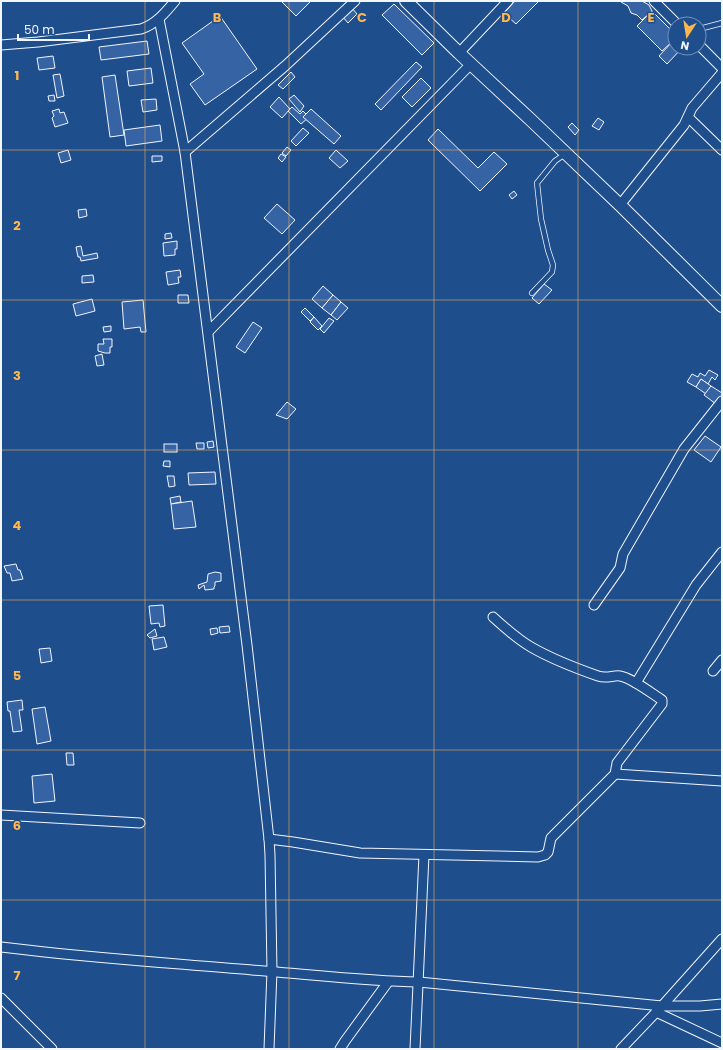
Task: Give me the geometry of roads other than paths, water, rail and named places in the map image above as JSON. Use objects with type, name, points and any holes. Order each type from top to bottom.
[{"type":"main road","points":[[406,1],[620,205],[722,306]]},
{"type":"street","points":[[1,45],[38,42],[149,27],[159,20],[175,1]]},
{"type":"street","points":[[185,152],[285,66],[355,1]]},
{"type":"street","points":[[459,53],[508,1]]},
{"type":"street","points":[[654,1],[669,16]]},
{"type":"street","points":[[159,20],[185,152],[209,331],[269,839],[272,972],[269,1049]]},
{"type":"street","points":[[707,53],[722,68]]},
{"type":"street","points":[[209,331],[471,64]]},
{"type":"street","points":[[620,205],[684,125],[692,108],[722,73]]},
{"type":"street","points":[[688,117],[722,150]]},
{"type":"street","points":[[594,605],[620,568],[623,554],[684,449],[722,401]]},
{"type":"street","points":[[636,683],[696,585],[722,552]]},
{"type":"street","points":[[269,839],[360,853],[538,857],[546,855],[548,852],[550,838],[615,774],[617,763],[662,704],[662,700],[636,683],[619,676],[609,678],[600,677],[531,647],[507,630],[493,617]]},
{"type":"street","points":[[713,671],[722,660]]},
{"type":"street","points":[[615,774],[722,782]]},
{"type":"street","points":[[1,816],[140,823]]},
{"type":"street","points":[[415,1049],[424,855]]},
{"type":"street","points":[[621,1049],[722,939]]},
{"type":"street","points":[[1,948],[388,982],[419,982],[659,1009],[722,1004]]},
{"type":"street","points":[[340,1049],[388,982]]},
{"type":"street","points":[[1,998],[52,1049]]},
{"type":"street","points":[[659,1009],[722,1044]]},
{"type":"lane","points":[[707,27],[722,23]]},
{"type":"lane","points":[[532,294],[552,272],[553,265],[541,219],[537,183],[555,161],[566,153]]}]
